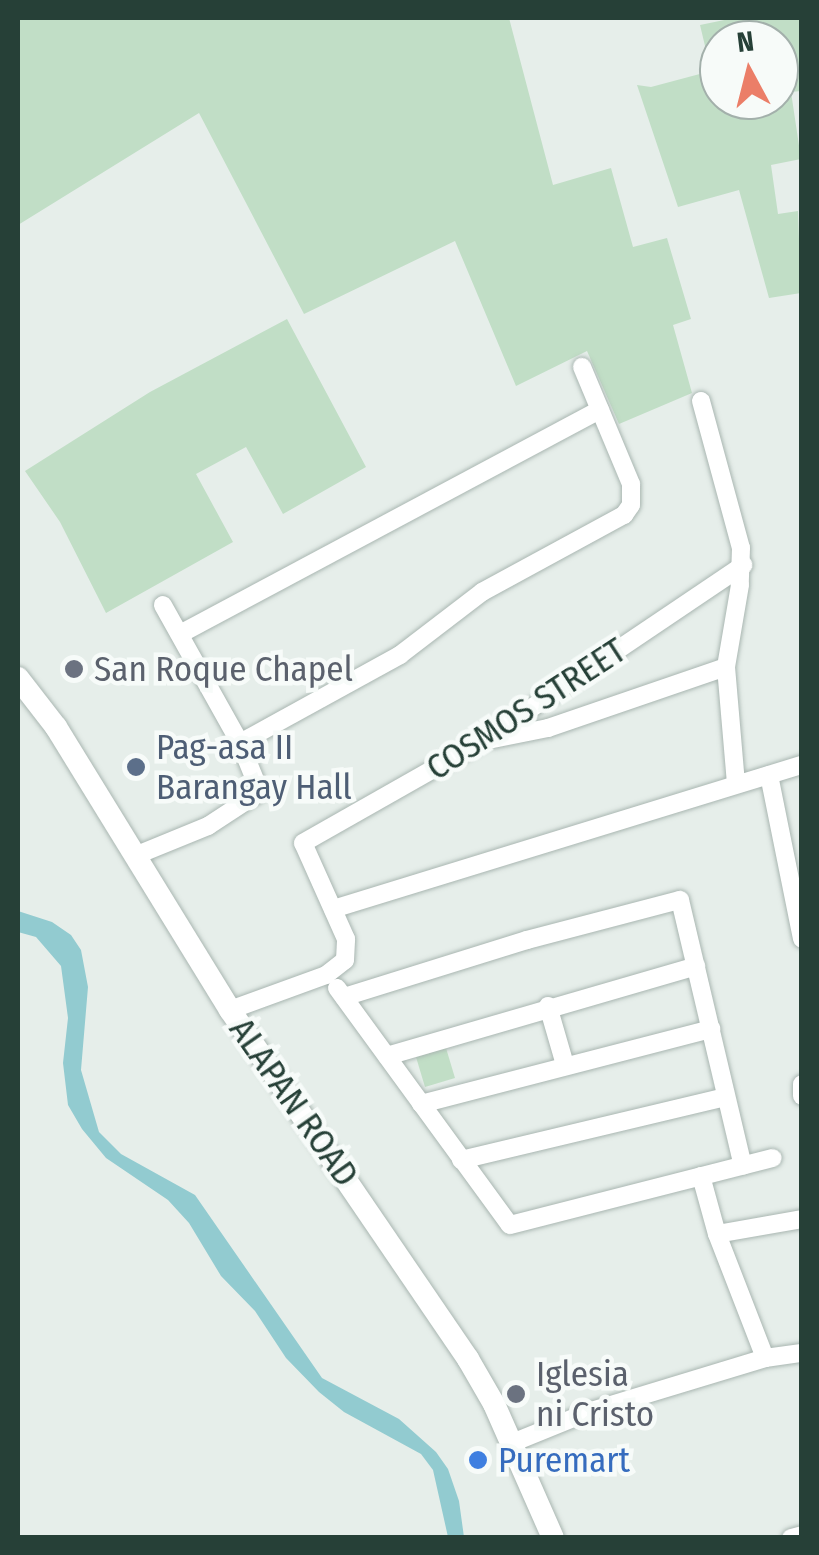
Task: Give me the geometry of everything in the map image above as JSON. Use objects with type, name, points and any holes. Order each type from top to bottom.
[{"type":"street","points":[[240,743],[400,655],[482,592],[624,515],[630,505],[631,484],[582,367]]},
{"type":"street","points":[[701,401],[743,565],[726,667],[736,784]]},
{"type":"street","points":[[180,634],[600,410]]},
{"type":"street","name":"COSMOS STREET","points":[[333,909],[302,843],[484,740],[743,565]]},
{"type":"street","points":[[137,855],[208,826],[260,792],[240,743],[163,606]]},
{"type":"street","points":[[484,740],[548,728],[726,667]]},
{"type":"street","name":"ALAPAN ROAD","points":[[18,678],[56,727],[230,1010],[480,1380],[552,1538]]},
{"type":"street","points":[[230,1010],[339,968],[348,950],[333,909],[802,765]]},
{"type":"street","points":[[769,775],[794,859],[801,936]]},
{"type":"street","points":[[344,997],[528,940],[680,900],[744,1166]]},
{"type":"street","points":[[387,1056],[696,966]]},
{"type":"street","points":[[326,975],[510,1224],[773,1158]]},
{"type":"street","points":[[548,1006],[566,1065]]},
{"type":"street","points":[[421,1104],[711,1030]]},
{"type":"street","points":[[462,1160],[726,1097]]},
{"type":"street","points":[[701,1176],[717,1234],[765,1358]]},
{"type":"street","points":[[717,1234],[802,1219]]},
{"type":"street","points":[[512,1443],[591,1411],[765,1358],[802,1353]]},
{"type":"street","points":[[791,1538],[802,1535]]},
{"type":"green space","points":[[18,18],[509,18],[553,185],[611,168],[633,247],[667,238],[691,319],[673,325],[692,393],[619,424],[587,351],[516,386],[455,241],[304,314],[199,113],[18,225]]},
{"type":"green space","points":[[801,18],[801,91],[799,20],[724,20]]},
{"type":"green space","points":[[699,74],[699,120],[795,120],[801,159],[771,165],[778,214],[798,211],[801,293],[769,298],[739,190],[678,207],[637,85],[651,87]]},
{"type":"green space","points":[[287,319],[366,467],[283,514],[246,447],[196,474],[233,542],[106,613],[60,522],[25,471],[150,392]]},
{"type":"green space","points":[[446,1048],[455,1078],[425,1087],[416,1057]]},
{"type":"water","points":[[18,911],[52,922],[71,935],[81,950],[88,987],[81,1070],[99,1132],[121,1154],[195,1195],[322,1378],[399,1419],[436,1452],[448,1469],[459,1501],[464,1537],[448,1537],[433,1470],[421,1454],[344,1412],[319,1392],[286,1358],[255,1311],[221,1276],[189,1223],[168,1200],[106,1158],[82,1129],[68,1105],[63,1063],[68,1018],[61,966],[36,937],[18,932]]},
{"type":"place","name":"San Roque Chapel","points":[[74,669]]},
{"type":"place","name":"Pag-asa II Barangay Hall","points":[[136,767]]},
{"type":"place","name":"Iglesia ni Cristo","points":[[516,1394]]},
{"type":"place","name":"Puremart","points":[[478,1460]]}]
